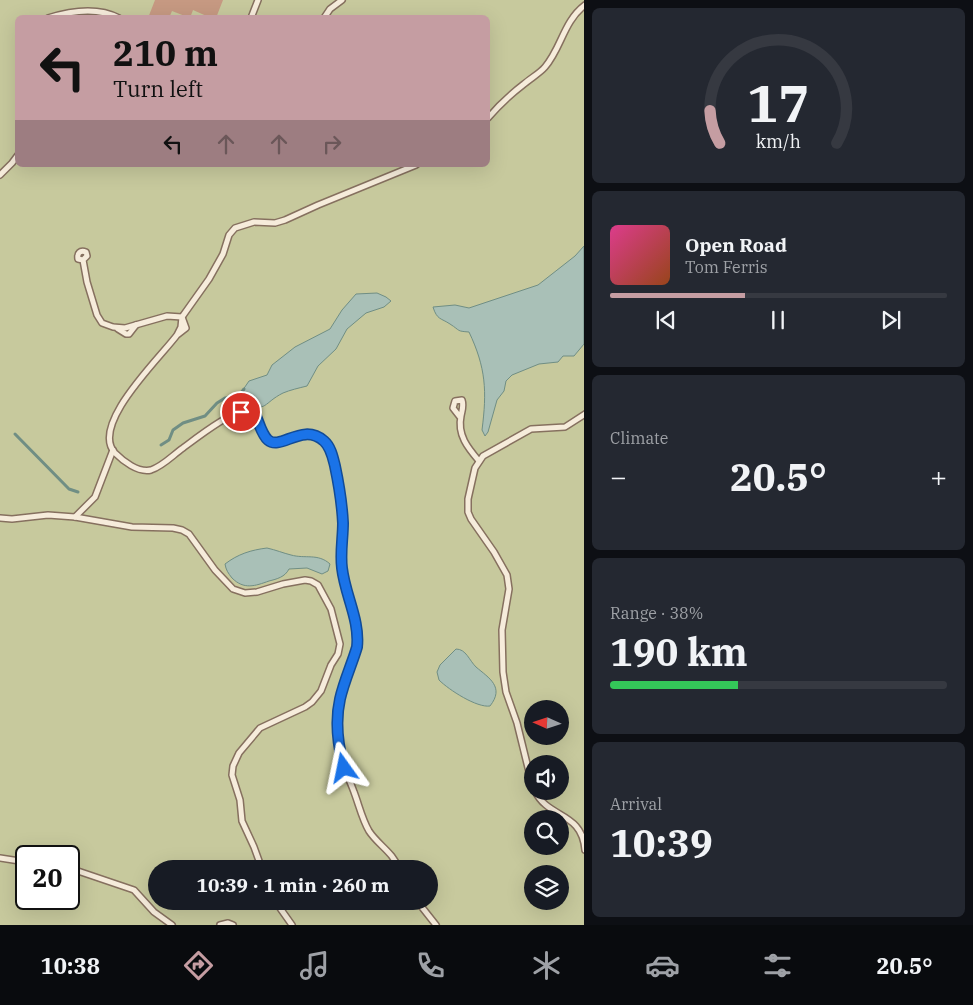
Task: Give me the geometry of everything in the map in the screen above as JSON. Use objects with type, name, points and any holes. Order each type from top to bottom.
[{"type":"lane","points":[[252,15],[258,0]]},
{"type":"lane","points":[[326,15],[330,9],[342,0]]},
{"type":"lane","points":[[490,116],[508,98],[545,68],[556,51],[567,25],[584,5]]},
{"type":"lane","points":[[64,15],[86,11],[108,12],[113,15]]},
{"type":"lane","points":[[0,175],[15,160]]},
{"type":"lane","points":[[182,317],[209,279],[223,254],[229,235],[235,228],[254,222],[275,223],[284,220],[411,167]]},
{"type":"lane","points":[[83,260],[88,285],[97,314],[102,323],[113,327],[125,328],[167,316],[182,317]]},
{"type":"lane","points":[[75,517],[96,497],[112,450],[110,431],[124,398],[177,335],[186,328],[182,317]]},
{"type":"lane","points":[[112,450],[134,467],[151,470],[222,421],[241,412],[256,416],[266,439],[272,442],[277,443],[305,434],[311,434],[325,442],[332,456],[341,495],[343,520],[342,568],[358,637],[357,647],[339,701],[339,750],[344,768],[370,832],[392,854],[395,860]]},
{"type":"lane","points":[[525,755],[517,723],[506,692],[503,672],[502,630],[509,589],[507,576],[498,557],[468,512],[468,499],[475,468],[479,461],[491,451],[531,429],[564,427],[584,414]]},
{"type":"lane","points":[[460,417],[463,440],[479,461]]},
{"type":"lane","points":[[0,518],[12,519],[48,515],[75,517],[132,527],[159,526],[182,530],[193,539],[223,579],[233,588],[246,593],[257,592],[305,580],[311,581],[321,590],[330,609],[340,644],[338,654],[320,691],[312,702],[305,707],[260,728],[239,753],[233,766],[232,775],[240,800],[242,821],[259,860]]},
{"type":"lane","points":[[542,800],[546,805],[574,822],[582,835],[584,850]]},
{"type":"lane","points":[[0,858],[15,860]]},
{"type":"lane","points":[[80,872],[134,890],[154,912],[172,925]]},
{"type":"lane","points":[[281,910],[292,925]]},
{"type":"lane","points":[[424,910],[436,925]]},
{"type":"lane","points":[[220,925],[228,923],[233,925]]},
{"type":"green space","points":[[0,0],[584,0],[584,925],[0,925]]},
{"type":"shaded area","points":[[584,246],[584,344],[574,356],[563,356],[558,362],[539,364],[512,375],[506,381],[504,391],[497,400],[488,432],[485,436],[482,430],[484,380],[475,345],[469,332],[459,330],[440,318],[433,307],[455,305],[469,308],[538,285],[575,256]]},
{"type":"shaded area","points":[[377,293],[391,301],[384,307],[366,313],[347,329],[336,349],[318,366],[307,386],[283,393],[261,407],[243,405],[238,397],[249,381],[267,375],[272,365],[295,347],[330,329],[342,310],[356,294]]},
{"type":"shaded area","points":[[267,548],[296,556],[321,559],[330,564],[328,571],[322,574],[307,568],[289,569],[283,576],[278,578],[245,586],[236,582],[227,571],[225,564],[235,558],[245,553]]},
{"type":"shaded area","points":[[456,649],[465,653],[496,688],[494,699],[490,706],[484,706],[471,701],[449,689],[439,680],[437,672],[440,665]]},
{"type":"building","points":[[155,0],[223,0],[217,15],[204,15],[193,10],[191,15],[182,15],[172,11],[170,15],[149,15]]},
{"type":"waterway","points":[[161,445],[169,440],[173,430],[183,423],[205,416],[217,403],[225,398],[238,397],[244,389]]},
{"type":"waterway","points":[[15,434],[69,489],[78,492]]},
{"type":"route","points":[[241,412],[256,416],[266,439],[272,442],[277,443],[305,434],[311,434],[325,442],[332,456],[341,495],[343,520],[342,568],[358,637],[357,647],[339,701],[339,750],[344,768]]}]
